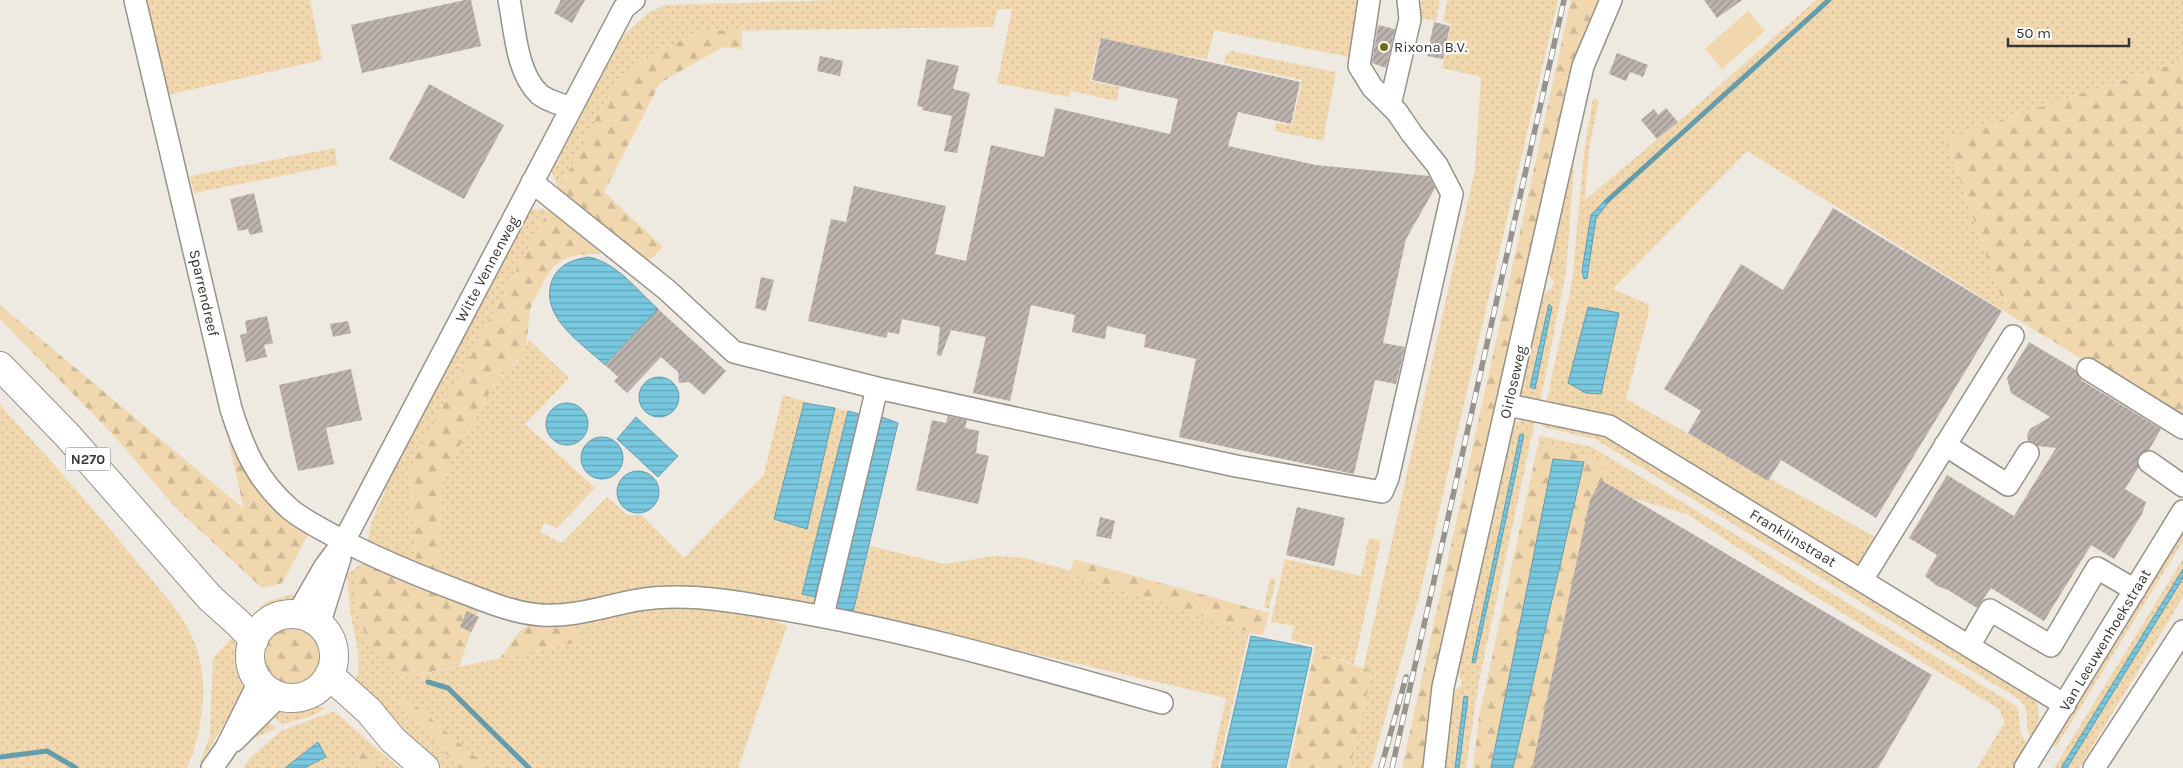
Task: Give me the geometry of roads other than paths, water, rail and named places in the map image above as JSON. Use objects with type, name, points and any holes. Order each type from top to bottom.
[{"type":"main road","name":"N270","points":[[0,366],[68,436],[210,598],[238,623],[261,631]]},
{"type":"main road","points":[[282,616],[308,620],[327,633],[333,648],[333,665],[321,684],[290,698],[269,689],[250,662],[261,631],[282,616]]},
{"type":"main road","points":[[321,684],[361,725],[393,740],[425,768]]},
{"type":"street","name":"Sparrendreef","points":[[135,0],[231,409],[243,447],[266,484],[292,511],[344,541]]},
{"type":"street","points":[[509,0],[524,69],[530,83],[540,95],[571,108]]},
{"type":"street","name":"Witte Vennenweg","points":[[308,620],[324,568],[344,541],[624,8],[634,0]]},
{"type":"street","points":[[532,182],[667,290],[734,352],[877,388],[1226,464],[1382,492],[1388,478],[1452,194],[1437,165],[1390,105],[1372,87],[1359,66],[1369,0]]},
{"type":"street","points":[[1390,105],[1410,18],[1408,0]]},
{"type":"street","name":"Oirloseweg","points":[[1434,768],[1443,687],[1583,66],[1611,0]]},
{"type":"street","points":[[1862,580],[2013,336]]},
{"type":"street","points":[[2088,369],[2183,428]]},
{"type":"street","points":[[823,615],[877,388]]},
{"type":"street","name":"Franklinstraat","points":[[1508,405],[1609,426],[2065,705]]},
{"type":"street","points":[[1945,445],[2008,484],[2028,452]]},
{"type":"street","points":[[2149,462],[2183,486]]},
{"type":"street","name":"Van Leeuwenhoekstraat","points":[[2025,768],[2183,511]]},
{"type":"street","points":[[344,541],[414,575],[507,610],[541,615],[588,612],[638,600],[672,598],[728,600],[823,615],[996,656],[1162,703]]},
{"type":"street","points":[[1969,646],[1990,610],[2051,646],[2097,568],[2135,590]]},
{"type":"street","points":[[2094,768],[2183,631]]},
{"type":"street","points":[[212,768],[269,689]]},
{"type":"water","points":[[1610,195],[1612,198],[1596,218],[1587,278],[1584,279],[1582,271],[1591,215]]},
{"type":"water","points":[[589,257],[599,260],[618,271],[658,309],[605,365],[564,328],[551,305],[550,292],[553,278],[559,269],[578,259]]},
{"type":"water","points":[[1549,304],[1552,307],[1535,389],[1530,387]]},
{"type":"water","points":[[1588,307],[1619,313],[1601,394],[1586,393],[1568,383]]},
{"type":"water","points":[[659,377],[673,383],[679,397],[673,411],[659,417],[645,411],[639,397],[645,383]]},
{"type":"water","points":[[571,403],[579,406],[585,412],[588,424],[585,436],[579,442],[563,445],[555,442],[549,436],[546,420],[549,412],[555,406]]},
{"type":"water","points":[[804,403],[835,408],[807,529],[774,519]]},
{"type":"water","points":[[848,411],[862,415],[815,597],[802,594]]},
{"type":"water","points":[[879,416],[898,423],[853,612],[832,607]]},
{"type":"water","points":[[636,417],[678,456],[658,477],[617,439]]},
{"type":"water","points":[[1520,434],[1524,435],[1475,663],[1472,662]]},
{"type":"water","points":[[606,437],[614,440],[620,446],[623,458],[620,470],[614,476],[598,479],[590,476],[584,470],[581,454],[584,446],[590,440]]},
{"type":"water","points":[[1553,459],[1584,462],[1513,768],[1491,768]]},
{"type":"water","points":[[642,471],[650,474],[656,480],[659,492],[656,504],[650,510],[634,513],[626,510],[620,504],[617,488],[620,480],[626,474]]},
{"type":"water","points":[[2183,569],[2183,578],[2067,768],[2061,768]]},
{"type":"water","points":[[1251,636],[1312,648],[1286,768],[1221,768]]},
{"type":"water","points":[[1464,696],[1468,697],[1459,768],[1455,768]]},
{"type":"water","points":[[318,742],[326,757],[304,768],[285,768]]},
{"type":"waterway","points":[[1607,201],[1829,0]]},
{"type":"waterway","points":[[428,682],[448,688],[529,768]]},
{"type":"waterway","points":[[0,757],[47,751],[76,768]]},
{"type":"railway","points":[[1392,768],[1564,0]]},
{"type":"railway","points":[[1381,768],[1406,677]]},
{"type":"place","name":"Rixona B.V.","points":[[1384,47]]}]
